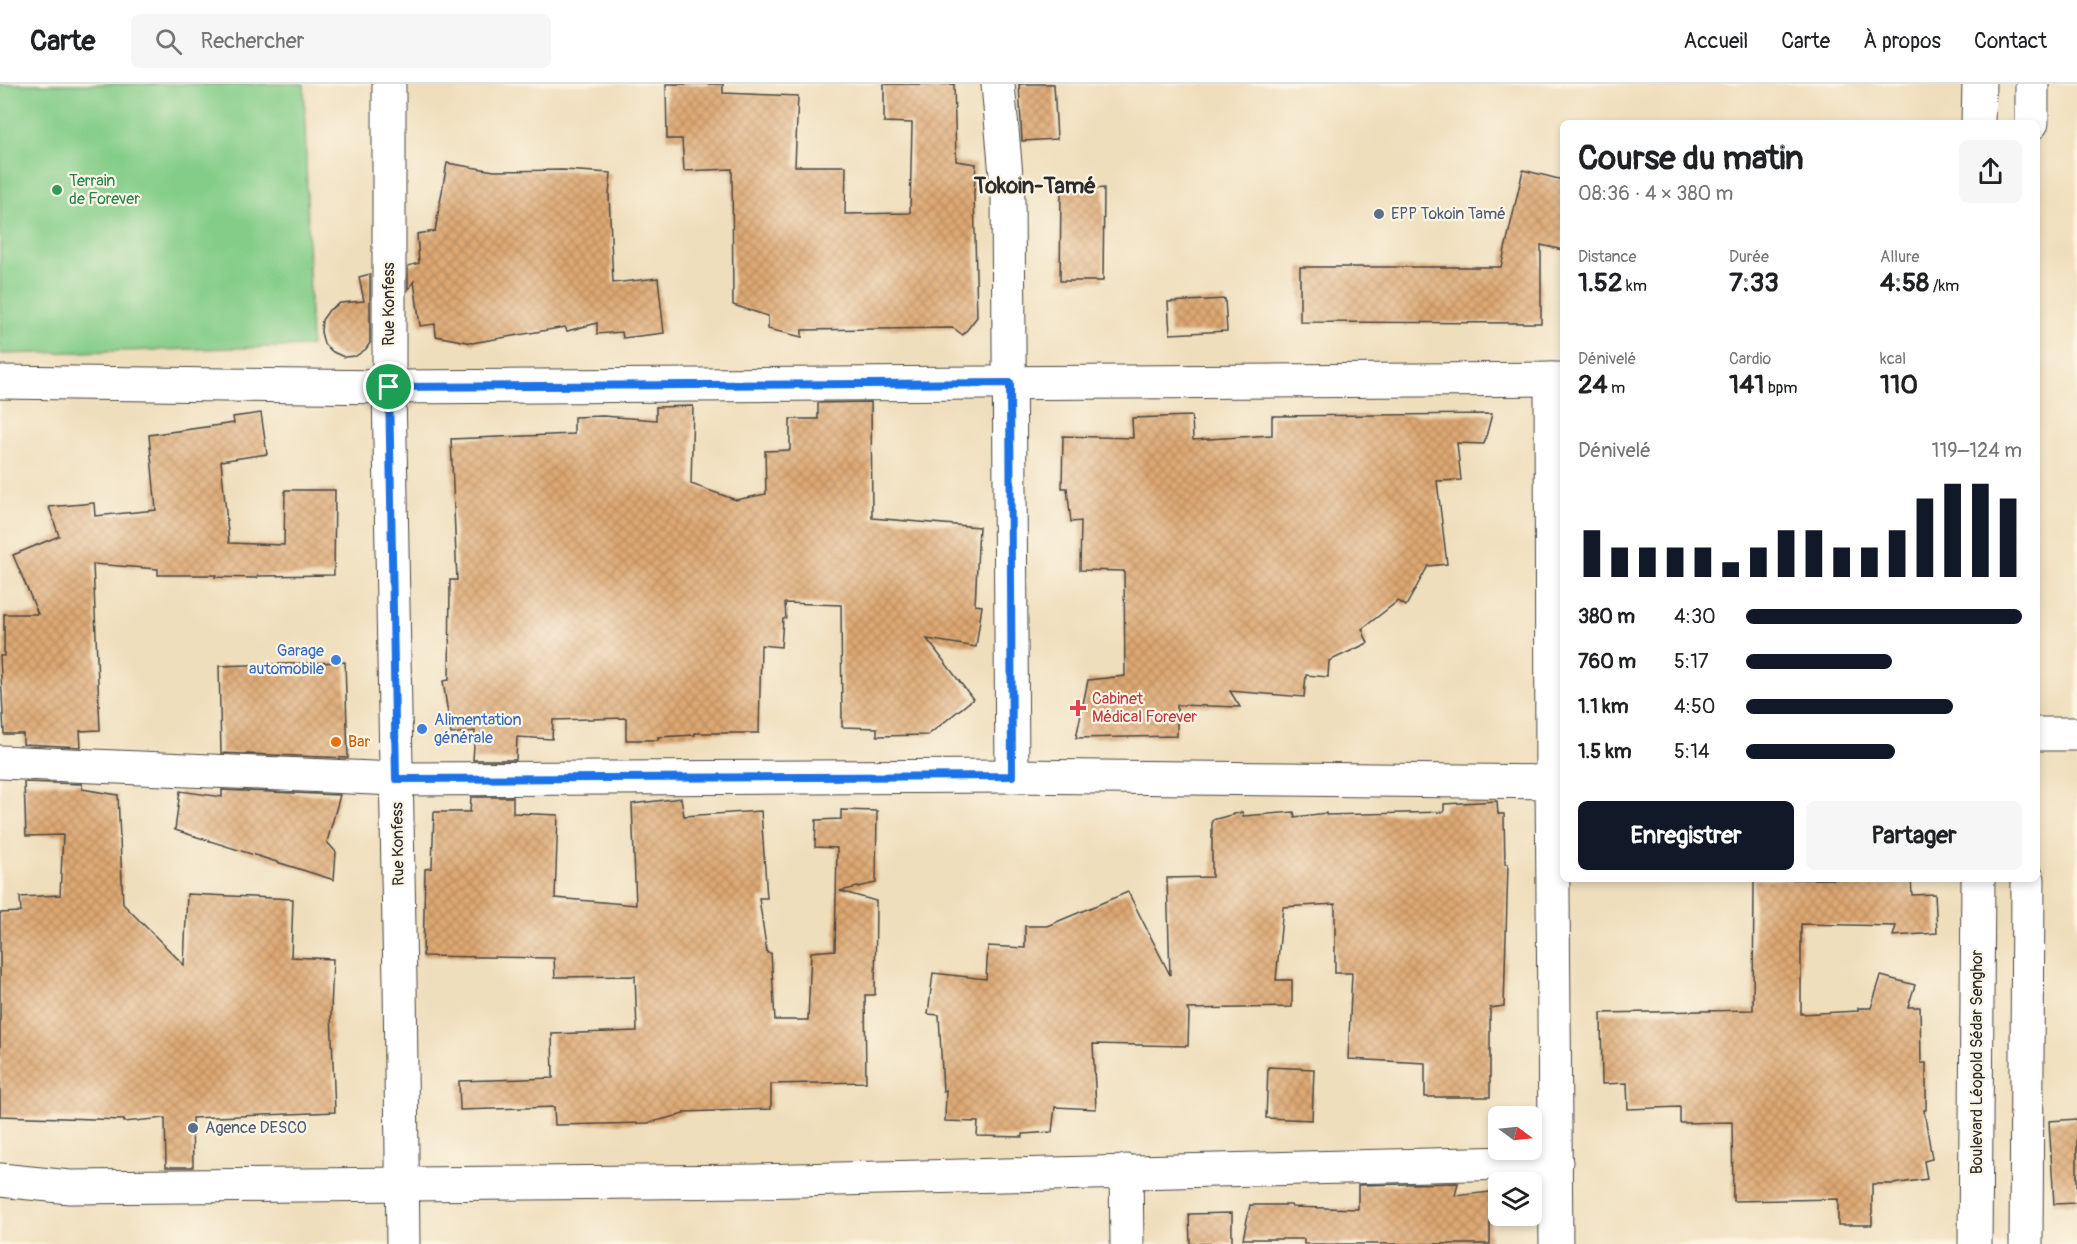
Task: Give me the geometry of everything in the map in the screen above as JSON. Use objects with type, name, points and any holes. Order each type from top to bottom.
[{"type":"street","name":"Rue Konfess","points":[[389,84],[389,387],[403,1244]]},
{"type":"street","points":[[998,84],[1008,198],[1012,776]]},
{"type":"street","points":[[1978,120],[1979,84]]},
{"type":"street","points":[[2032,84],[2032,120]]},
{"type":"street","points":[[0,382],[389,387],[1557,379],[1552,782],[1556,1244]]},
{"type":"street","points":[[2040,734],[2077,734]]},
{"type":"street","points":[[0,762],[396,779],[1012,776],[1552,782]]},
{"type":"street","name":"Boulevard Léopold Sédar Senghor","points":[[1975,1244],[1978,882]]},
{"type":"street","points":[[2026,1244],[2028,882]]},
{"type":"street","points":[[0,1180],[70,1187],[755,1181],[1556,1162]]},
{"type":"street","points":[[1126,1172],[1127,1244]]},
{"type":"green space","points":[[0,84],[304,84],[311,346],[0,354]]},
{"type":"building","points":[[666,84],[723,84],[723,93],[798,96],[795,166],[846,166],[845,214],[910,213],[912,123],[884,122],[884,84],[954,84],[956,161],[976,164],[974,192],[977,317],[963,335],[953,328],[802,330],[802,337],[768,329],[768,316],[733,305],[732,169],[684,171],[682,139],[667,139]]},
{"type":"building","points":[[1019,84],[1054,84],[1057,139],[1022,141]]},
{"type":"building","points":[[447,163],[494,171],[563,170],[611,173],[609,195],[613,283],[658,278],[664,333],[623,338],[622,332],[597,334],[597,323],[567,331],[565,327],[472,343],[436,336],[435,324],[420,326],[414,281],[408,290],[408,266],[419,263],[417,234],[435,231]]},
{"type":"building","points":[[1523,170],[1560,179],[1560,249],[1541,245],[1541,323],[1300,322],[1300,267],[1501,267]]},
{"type":"building","points":[[1104,188],[1103,281],[1060,281],[1061,192]]},
{"type":"building","points":[[370,274],[370,343],[356,356],[344,357],[333,352],[324,344],[321,332],[322,320],[329,310],[340,303],[364,301],[359,277]]},
{"type":"building","points":[[1225,299],[1227,331],[1170,334],[1168,302]]},
{"type":"building","points":[[871,402],[872,518],[979,527],[975,605],[982,606],[976,647],[927,639],[973,699],[928,735],[877,736],[877,728],[842,727],[841,605],[785,603],[786,618],[783,619],[781,647],[761,645],[759,733],[695,733],[695,735],[658,737],[658,740],[626,740],[626,718],[553,720],[552,739],[517,737],[516,760],[473,760],[475,731],[451,734],[443,681],[449,680],[450,580],[457,580],[451,439],[574,434],[574,417],[603,416],[656,420],[656,407],[693,406],[691,484],[736,500],[766,494],[765,451],[790,450],[790,419],[818,419],[818,403]]},
{"type":"building","points":[[261,413],[267,454],[221,461],[229,543],[284,545],[285,490],[335,490],[334,575],[257,576],[257,578],[158,575],[158,569],[93,564],[100,730],[80,731],[81,747],[23,744],[23,734],[4,734],[0,656],[4,656],[4,614],[38,614],[13,555],[59,536],[49,507],[94,503],[95,516],[156,510],[149,435],[234,423],[233,417]]},
{"type":"building","points":[[1492,414],[1484,444],[1457,443],[1461,480],[1437,481],[1447,564],[1428,566],[1406,606],[1398,601],[1362,629],[1368,643],[1329,661],[1328,677],[1306,675],[1304,697],[1230,691],[1240,707],[1177,705],[1177,736],[1076,738],[1088,680],[1125,676],[1124,571],[1080,570],[1081,521],[1071,522],[1067,488],[1062,488],[1063,436],[1133,438],[1132,418],[1192,416],[1193,440],[1272,435],[1272,416]]},
{"type":"building","points":[[345,662],[348,758],[221,753],[219,666]]},
{"type":"building","points":[[24,782],[82,784],[82,789],[118,795],[123,904],[184,965],[187,894],[293,899],[291,957],[333,959],[331,1013],[335,1112],[192,1118],[193,1167],[166,1167],[165,1118],[124,1122],[124,1120],[0,1116],[0,913],[21,912],[20,897],[60,895],[63,835],[26,836]]},
{"type":"building","points":[[222,790],[340,795],[327,842],[336,852],[334,880],[175,830],[180,791],[222,797]]},
{"type":"building","points":[[471,797],[513,797],[513,813],[558,815],[555,898],[636,905],[632,804],[681,798],[684,816],[761,811],[767,898],[759,898],[767,953],[771,953],[775,1020],[808,1020],[811,952],[835,950],[837,848],[815,847],[816,820],[841,819],[841,810],[877,811],[876,883],[840,891],[876,901],[875,995],[865,995],[866,1082],[771,1084],[771,1109],[684,1112],[684,1114],[648,1123],[555,1125],[554,1107],[460,1110],[459,1081],[553,1078],[552,1034],[637,1031],[635,976],[555,977],[554,958],[423,956],[425,869],[432,868],[434,812],[470,812]]},
{"type":"building","points":[[1497,801],[1498,814],[1504,814],[1505,864],[1508,864],[1504,1006],[1490,1008],[1490,1097],[1425,1097],[1425,1063],[1348,1059],[1352,973],[1335,973],[1335,904],[1283,907],[1276,980],[1292,980],[1292,1007],[1187,1009],[1189,1013],[1188,1046],[1093,1044],[1096,1109],[1055,1107],[1052,1132],[1023,1134],[1023,1137],[977,1136],[978,1122],[945,1121],[946,1090],[943,1091],[939,1015],[928,1014],[933,973],[986,979],[988,946],[1025,948],[1025,926],[1047,926],[1128,892],[1170,975],[1167,878],[1212,877],[1212,820],[1242,812],[1243,816],[1294,812],[1295,817],[1326,813],[1326,815],[1444,812],[1444,804]]},
{"type":"building","points":[[1754,882],[1911,882],[1912,895],[1935,894],[1937,933],[1893,936],[1896,926],[1801,924],[1801,1014],[1858,1011],[1858,1008],[1871,1008],[1881,976],[1915,985],[1908,1007],[1920,1007],[1921,1063],[1926,1063],[1926,1110],[1924,1110],[1932,1159],[1924,1161],[1927,1179],[1893,1184],[1872,1184],[1872,1225],[1838,1225],[1838,1199],[1733,1201],[1732,1122],[1680,1123],[1680,1107],[1628,1109],[1627,1083],[1602,1084],[1601,1013],[1753,1010]]},
{"type":"building","points":[[1268,1067],[1314,1069],[1312,1120],[1266,1118]]},
{"type":"building","points":[[2077,1119],[2077,1203],[2054,1204],[2049,1121]]},
{"type":"building","points":[[1458,1183],[1455,1196],[1488,1192],[1490,1244],[1304,1244],[1304,1239],[1243,1239],[1250,1205],[1358,1209],[1358,1185]]},
{"type":"building","points":[[1232,1213],[1232,1243],[1190,1244],[1189,1214]]},
{"type":"place","name":"Terrain de Forever","points":[[57,190]]},
{"type":"place","name":"EPP Tokoin Tamé","points":[[1379,214]]},
{"type":"place","name":"Garage automobile","points":[[336,660]]},
{"type":"place","name":"Cabinet Médical Forever","points":[[1078,708]]},
{"type":"place","name":"Alimentation générale","points":[[422,729]]},
{"type":"place","name":"Bar","points":[[336,742]]},
{"type":"place","name":"Agence DESCO","points":[[193,1128]]},
{"type":"district","name":"Tokoin-Tamé","points":[[1035,186]]},
{"type":"route","points":[[1010,383],[1012,776],[396,779],[389,387],[1010,383]]}]
